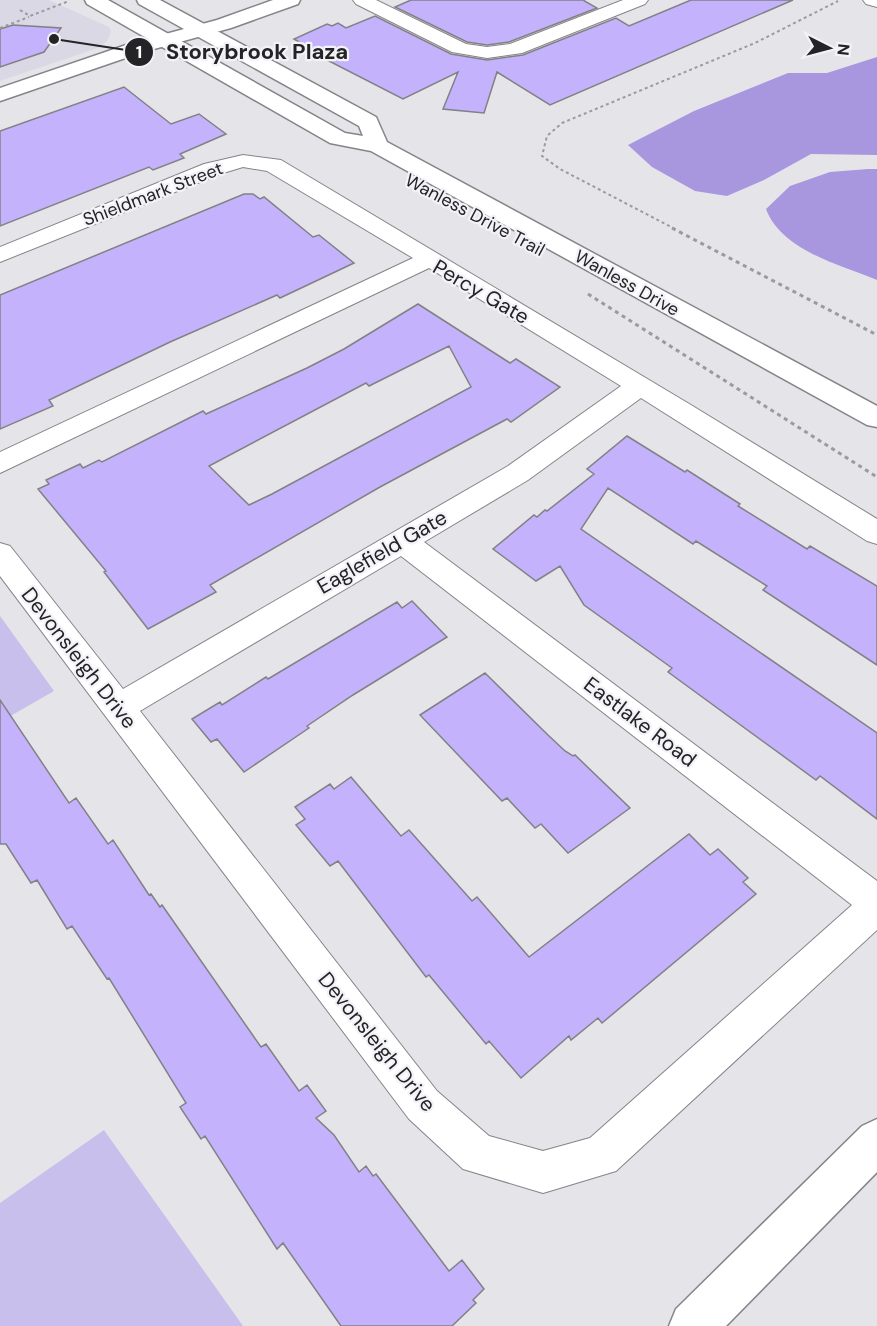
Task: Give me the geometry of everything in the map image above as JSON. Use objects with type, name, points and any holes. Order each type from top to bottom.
[{"type":"main road","name":"Wanless Drive","points":[[93,0],[338,138],[378,146],[877,418]]},
{"type":"main road","points":[[146,0],[368,122],[378,146]]},
{"type":"main road","points":[[0,95],[291,0]]},
{"type":"main road","points":[[693,1326],[877,1141]]},
{"type":"street","points":[[362,0],[459,48],[497,53],[515,49],[639,0]]},
{"type":"street","points":[[872,0],[877,2]]},
{"type":"street","name":"Shieldmark Street","points":[[0,255],[212,169],[243,161],[273,165],[430,259]]},
{"type":"street","name":"Percy Gate","points":[[0,463],[430,259],[877,533]]},
{"type":"street","name":"Eaglefield Gate","points":[[118,708],[518,473],[639,386]]},
{"type":"street","name":"Eastlake Road","points":[[402,541],[877,904]]},
{"type":"street","name":"Devonsleigh Drive","points":[[0,554],[423,1105],[478,1154],[543,1172],[601,1156],[877,904]]},
{"type":"path","points":[[0,28],[70,1]]},
{"type":"path","points":[[838,1],[755,43],[562,123],[547,136],[542,156],[560,169],[877,335]]},
{"type":"path","points":[[20,10],[30,16]]},
{"type":"path","points":[[582,291],[877,477]]},
{"type":"shaded area","points":[[0,0],[49,0],[109,27],[111,32],[107,41],[98,48],[0,81]]},
{"type":"shaded area","points":[[877,57],[877,155],[811,154],[764,180],[727,196],[695,191],[652,167],[628,145],[694,111],[788,73],[827,73]]},
{"type":"shaded area","points":[[877,169],[877,280],[829,262],[798,246],[785,236],[766,209],[790,186],[830,172]]},
{"type":"shaded area","points":[[0,616],[54,691],[0,722]]},
{"type":"shaded area","points":[[104,1130],[243,1326],[0,1326],[0,1203]]},
{"type":"building","points":[[411,0],[583,0],[597,8],[509,42],[487,45],[467,42],[395,7]]},
{"type":"building","points":[[691,0],[793,0],[550,105],[497,72],[484,113],[443,109],[458,72],[403,99],[325,59],[327,58],[294,39],[327,24],[332,26],[338,23],[346,28],[375,16],[451,54],[487,60],[523,55],[616,18],[629,26]]},
{"type":"building","points":[[13,25],[61,28],[44,52],[0,67],[0,29]]},
{"type":"building","points":[[124,87],[171,124],[199,114],[226,134],[180,154],[184,158],[153,170],[149,167],[0,226],[0,131]]},
{"type":"building","points":[[244,194],[253,194],[260,199],[264,197],[313,237],[319,235],[354,263],[280,298],[277,295],[170,342],[49,400],[53,406],[0,429],[0,295]]},
{"type":"building","points":[[418,304],[510,363],[516,359],[560,387],[511,422],[507,419],[380,487],[210,585],[216,592],[148,629],[104,572],[106,571],[38,489],[49,484],[46,480],[80,464],[83,468],[99,460],[102,462],[203,411],[206,414],[344,349]],"holes":[[[449,346],[471,387],[249,505],[209,466],[366,383],[369,386]]]},
{"type":"building","points":[[627,436],[685,472],[687,470],[740,504],[738,506],[807,549],[810,546],[877,586],[877,665],[763,590],[767,586],[696,541],[693,544],[608,488],[581,529],[877,733],[877,819],[820,776],[816,780],[668,672],[672,668],[584,605],[560,566],[536,581],[493,549],[534,515],[537,517],[545,510],[547,511],[594,474],[587,469]]},
{"type":"building","points":[[412,601],[447,637],[353,695],[244,772],[217,739],[211,742],[192,719],[220,702],[222,705],[266,677],[268,679],[397,602],[402,608]]},
{"type":"building","points":[[485,673],[565,751],[575,755],[630,808],[568,853],[541,824],[535,828],[507,798],[502,801],[420,715]]},
{"type":"building","points":[[0,700],[69,803],[76,798],[108,844],[113,840],[149,895],[151,894],[160,907],[162,905],[261,1047],[266,1044],[299,1091],[307,1085],[326,1111],[316,1118],[334,1135],[359,1172],[366,1166],[373,1176],[376,1174],[449,1271],[462,1260],[484,1289],[473,1300],[476,1303],[452,1326],[341,1326],[283,1243],[277,1249],[205,1136],[201,1139],[180,1107],[186,1103],[109,978],[107,979],[72,926],[67,929],[37,880],[31,883],[6,844],[0,844]]},
{"type":"building","points":[[351,777],[401,836],[409,830],[472,901],[477,897],[529,957],[689,834],[710,855],[718,849],[748,878],[743,882],[756,894],[602,1023],[598,1018],[571,1040],[569,1036],[521,1078],[489,1041],[486,1044],[429,975],[426,977],[338,861],[330,866],[296,825],[305,819],[295,807],[330,784],[334,789]]},
{"type":"place","name":"Storybrook Plaza","points":[[54,39]]}]
